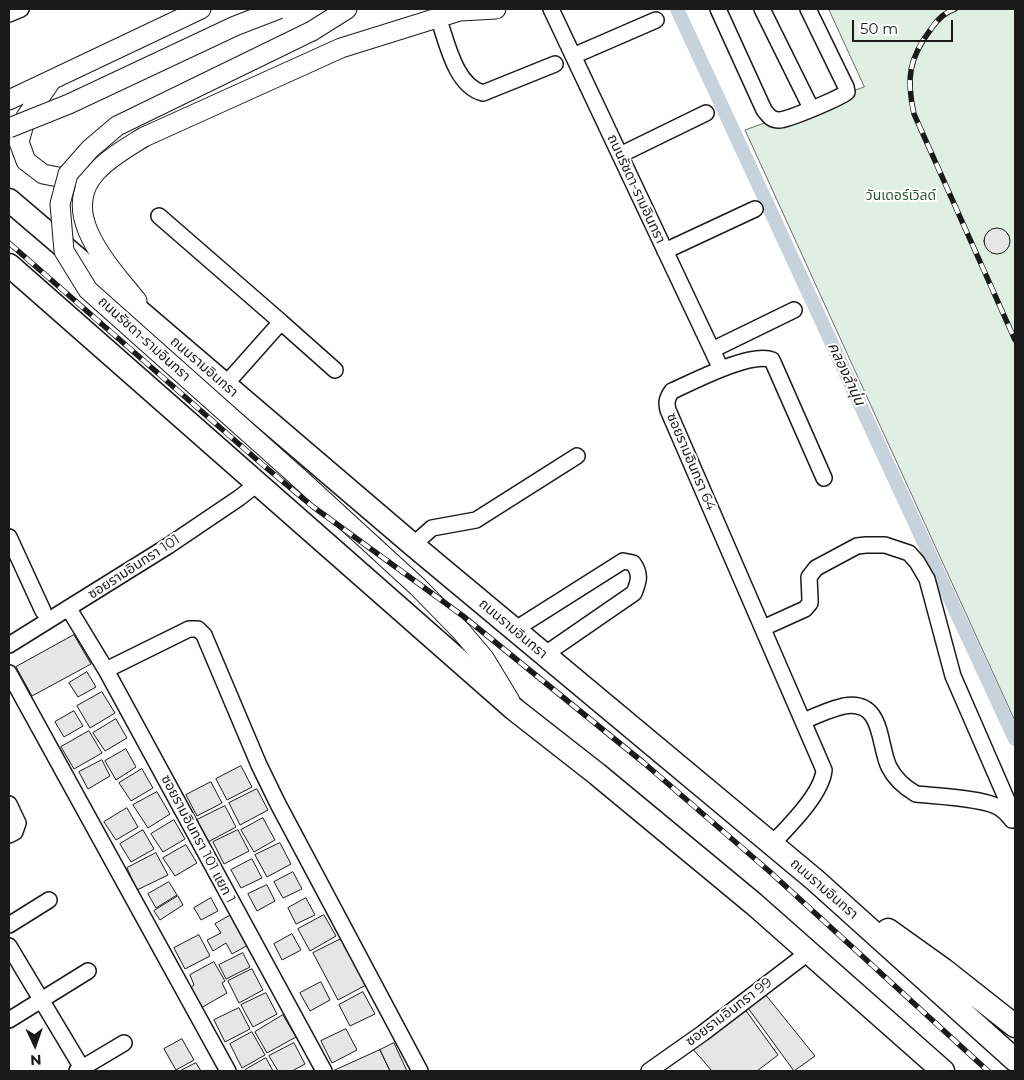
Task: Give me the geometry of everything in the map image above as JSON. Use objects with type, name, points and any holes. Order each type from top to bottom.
[{"type":"highway","name":"ถนนรามอินทรา","points":[[13,214],[155,324],[413,545],[815,880],[1015,1060]]},
{"type":"highway","points":[[9,265],[514,709],[597,774],[809,952],[943,1071]]},
{"type":"highway","points":[[815,880],[914,948],[1015,1026]]},
{"type":"main road","points":[[9,100],[202,9]]},
{"type":"main road","points":[[9,128],[52,112],[235,26],[279,9]]},
{"type":"main road","name":"ถนนรัชดา-รามอินทรา","points":[[347,9],[312,30],[117,126],[90,149],[68,174],[60,204],[64,252],[88,290],[298,477],[418,587],[461,630],[490,667],[514,709]]},
{"type":"main road","name":"ถนนรัชดา-รามอินทรา","points":[[155,324],[93,243],[89,234],[82,205],[86,187],[96,172],[118,154],[144,137],[341,48],[463,10],[496,9]]},
{"type":"main road","points":[[52,80],[26,117],[19,142],[26,162],[43,174],[58,177],[74,177],[96,172]]},
{"type":"street","points":[[9,14],[21,9]]},
{"type":"street","name":"ถนนรัชดา-รามอินทรา","points":[[551,9],[721,369]]},
{"type":"street","points":[[718,9],[764,110],[770,118],[777,120],[846,94],[847,90],[808,9]]},
{"type":"street","points":[[762,9],[811,108]]},
{"type":"street","points":[[438,17],[460,76],[474,90],[483,93],[555,64]]},
{"type":"street","points":[[573,56],[656,20]]},
{"type":"street","points":[[620,155],[706,113]]},
{"type":"street","points":[[665,251],[755,209]]},
{"type":"street","points":[[159,216],[335,370]]},
{"type":"street","points":[[712,350],[794,310]]},
{"type":"street","points":[[225,385],[281,322]]},
{"type":"street","name":"ซอยรามอินทรา 64","points":[[772,844],[799,815],[824,777],[824,770],[666,404],[668,397],[672,391],[721,369],[758,358],[772,360],[824,478]]},
{"type":"street","points":[[413,545],[432,528],[476,520],[577,456]]},
{"type":"street","name":"ซอยรามอินทรา 101","points":[[9,646],[168,546],[257,484]]},
{"type":"street","points":[[9,537],[43,611]]},
{"type":"street","points":[[764,628],[805,609],[810,604],[809,577],[816,568],[858,546],[885,545],[908,553],[917,562],[927,579],[953,676],[1010,807],[1014,823]]},
{"type":"street","points":[[514,630],[623,561],[633,563],[638,570],[639,580],[634,593],[544,655]]},
{"type":"street","name":"ซอยรามอินทรา 101 แยก 1","points":[[69,609],[106,670],[324,1071]]},
{"type":"street","points":[[106,670],[189,629],[198,630],[204,635],[259,765],[278,804],[420,1071]]},
{"type":"street","points":[[9,673],[228,1071]]},
{"type":"street","points":[[804,721],[836,708],[857,706],[866,710],[879,726],[889,768],[896,778],[908,789],[916,794],[985,802],[996,806],[1014,823]]},
{"type":"street","points":[[9,804],[18,823],[15,832],[9,836]]},
{"type":"street","points":[[9,925],[49,900]]},
{"type":"street","points":[[9,946],[79,1070],[124,1043]]},
{"type":"street","name":"ซอยรามอินทรา 99","points":[[649,1071],[703,1033],[809,952]]},
{"type":"street","points":[[9,1020],[88,972]]},
{"type":"green space","name":"วันเดอร์เวิลด์","points":[[829,9],[1015,9],[1015,721],[745,130],[864,87]]},
{"type":"building","points":[[997,228],[1006,232],[1010,241],[1006,250],[997,254],[988,250],[984,241],[988,232]]},
{"type":"building","points":[[74,635],[91,664],[32,696],[16,667]]},
{"type":"building","points":[[87,672],[96,687],[78,697],[69,683]]},
{"type":"building","points":[[102,692],[115,713],[90,728],[77,706]]},
{"type":"building","points":[[74,711],[83,726],[64,737],[55,722]]},
{"type":"building","points":[[116,719],[127,738],[105,751],[93,733]]},
{"type":"building","points":[[89,731],[102,753],[74,769],[61,747]]},
{"type":"building","points":[[126,749],[136,767],[116,780],[105,761]]},
{"type":"building","points":[[102,760],[110,776],[88,789],[79,772]]},
{"type":"building","points":[[241,766],[252,787],[227,800],[216,779]]},
{"type":"building","points":[[142,769],[153,788],[131,801],[119,783]]},
{"type":"building","points":[[211,782],[222,803],[197,816],[186,795]]},
{"type":"building","points":[[257,789],[268,810],[240,825],[229,803]]},
{"type":"building","points":[[157,792],[170,814],[148,828],[133,805]]},
{"type":"building","points":[[225,806],[236,827],[208,842],[197,820]]},
{"type":"building","points":[[127,808],[138,827],[116,840],[104,822]]},
{"type":"building","points":[[263,818],[275,840],[254,852],[241,830]]},
{"type":"building","points":[[174,820],[185,839],[163,852],[151,834]]},
{"type":"building","points":[[143,830],[154,849],[131,862],[120,844]]},
{"type":"building","points":[[238,830],[249,851],[224,864],[213,842]]},
{"type":"building","points":[[280,843],[291,864],[267,877],[255,855]]},
{"type":"building","points":[[186,845],[197,863],[175,876],[163,858]]},
{"type":"building","points":[[156,853],[168,875],[137,890],[127,868]]},
{"type":"building","points":[[252,859],[262,878],[241,888],[231,870]]},
{"type":"building","points":[[293,872],[302,889],[283,898],[274,882]]},
{"type":"building","points":[[169,882],[177,895],[156,908],[148,894]]},
{"type":"building","points":[[267,885],[275,901],[257,911],[248,894]]},
{"type":"building","points":[[178,896],[183,905],[160,920],[154,911]]},
{"type":"building","points":[[211,898],[218,911],[201,920],[194,908]]},
{"type":"building","points":[[306,898],[315,915],[296,924],[288,908]]},
{"type":"building","points":[[231,915],[248,945],[232,954],[226,943],[213,951],[207,940],[221,933],[215,924]]},
{"type":"building","points":[[324,915],[336,936],[310,951],[298,929]]},
{"type":"building","points":[[292,934],[301,950],[282,960],[274,944]]},
{"type":"building","points":[[199,935],[210,956],[185,969],[174,948]]},
{"type":"building","points":[[341,939],[366,985],[338,1000],[313,953]]},
{"type":"building","points":[[243,953],[250,967],[226,979],[219,965]]},
{"type":"building","points":[[214,962],[225,981],[222,983],[227,993],[201,1008],[189,989],[194,985],[190,975]]},
{"type":"building","points":[[252,969],[263,990],[239,1003],[228,981]]},
{"type":"building","points":[[321,982],[330,1000],[310,1011],[300,993]]},
{"type":"building","points":[[363,992],[375,1014],[350,1026],[339,1005]]},
{"type":"building","points":[[266,993],[277,1014],[253,1027],[241,1005]]},
{"type":"building","points":[[765,994],[815,1056],[794,1071],[748,1008]]},
{"type":"building","points":[[239,1008],[250,1029],[225,1042],[214,1020]]},
{"type":"building","points":[[744,1008],[778,1055],[757,1071],[712,1071],[692,1048]]},
{"type":"building","points":[[283,1015],[296,1037],[267,1053],[255,1032]]},
{"type":"building","points":[[346,1029],[357,1050],[332,1063],[321,1041]]},
{"type":"building","points":[[252,1032],[265,1055],[242,1068],[230,1044]]},
{"type":"building","points":[[182,1039],[194,1060],[176,1070],[164,1049]]},
{"type":"building","points":[[294,1043],[305,1064],[292,1071],[278,1071],[269,1056]]},
{"type":"building","points":[[394,1043],[407,1071],[390,1071],[380,1050]]},
{"type":"building","points":[[380,1050],[390,1071],[333,1071]]},
{"type":"building","points":[[266,1058],[273,1071],[245,1071],[245,1070]]},
{"type":"building","points":[[196,1063],[201,1071],[180,1071]]},
{"type":"waterway","name":"คลองลำนุ่น","points":[[677,9],[1015,739]]},
{"type":"railway","points":[[955,9],[948,12],[933,26],[918,49],[914,59],[910,79],[914,114],[1015,340]]},
{"type":"railway","points":[[9,243],[312,506],[463,616],[644,763],[769,871],[988,1071]]}]
